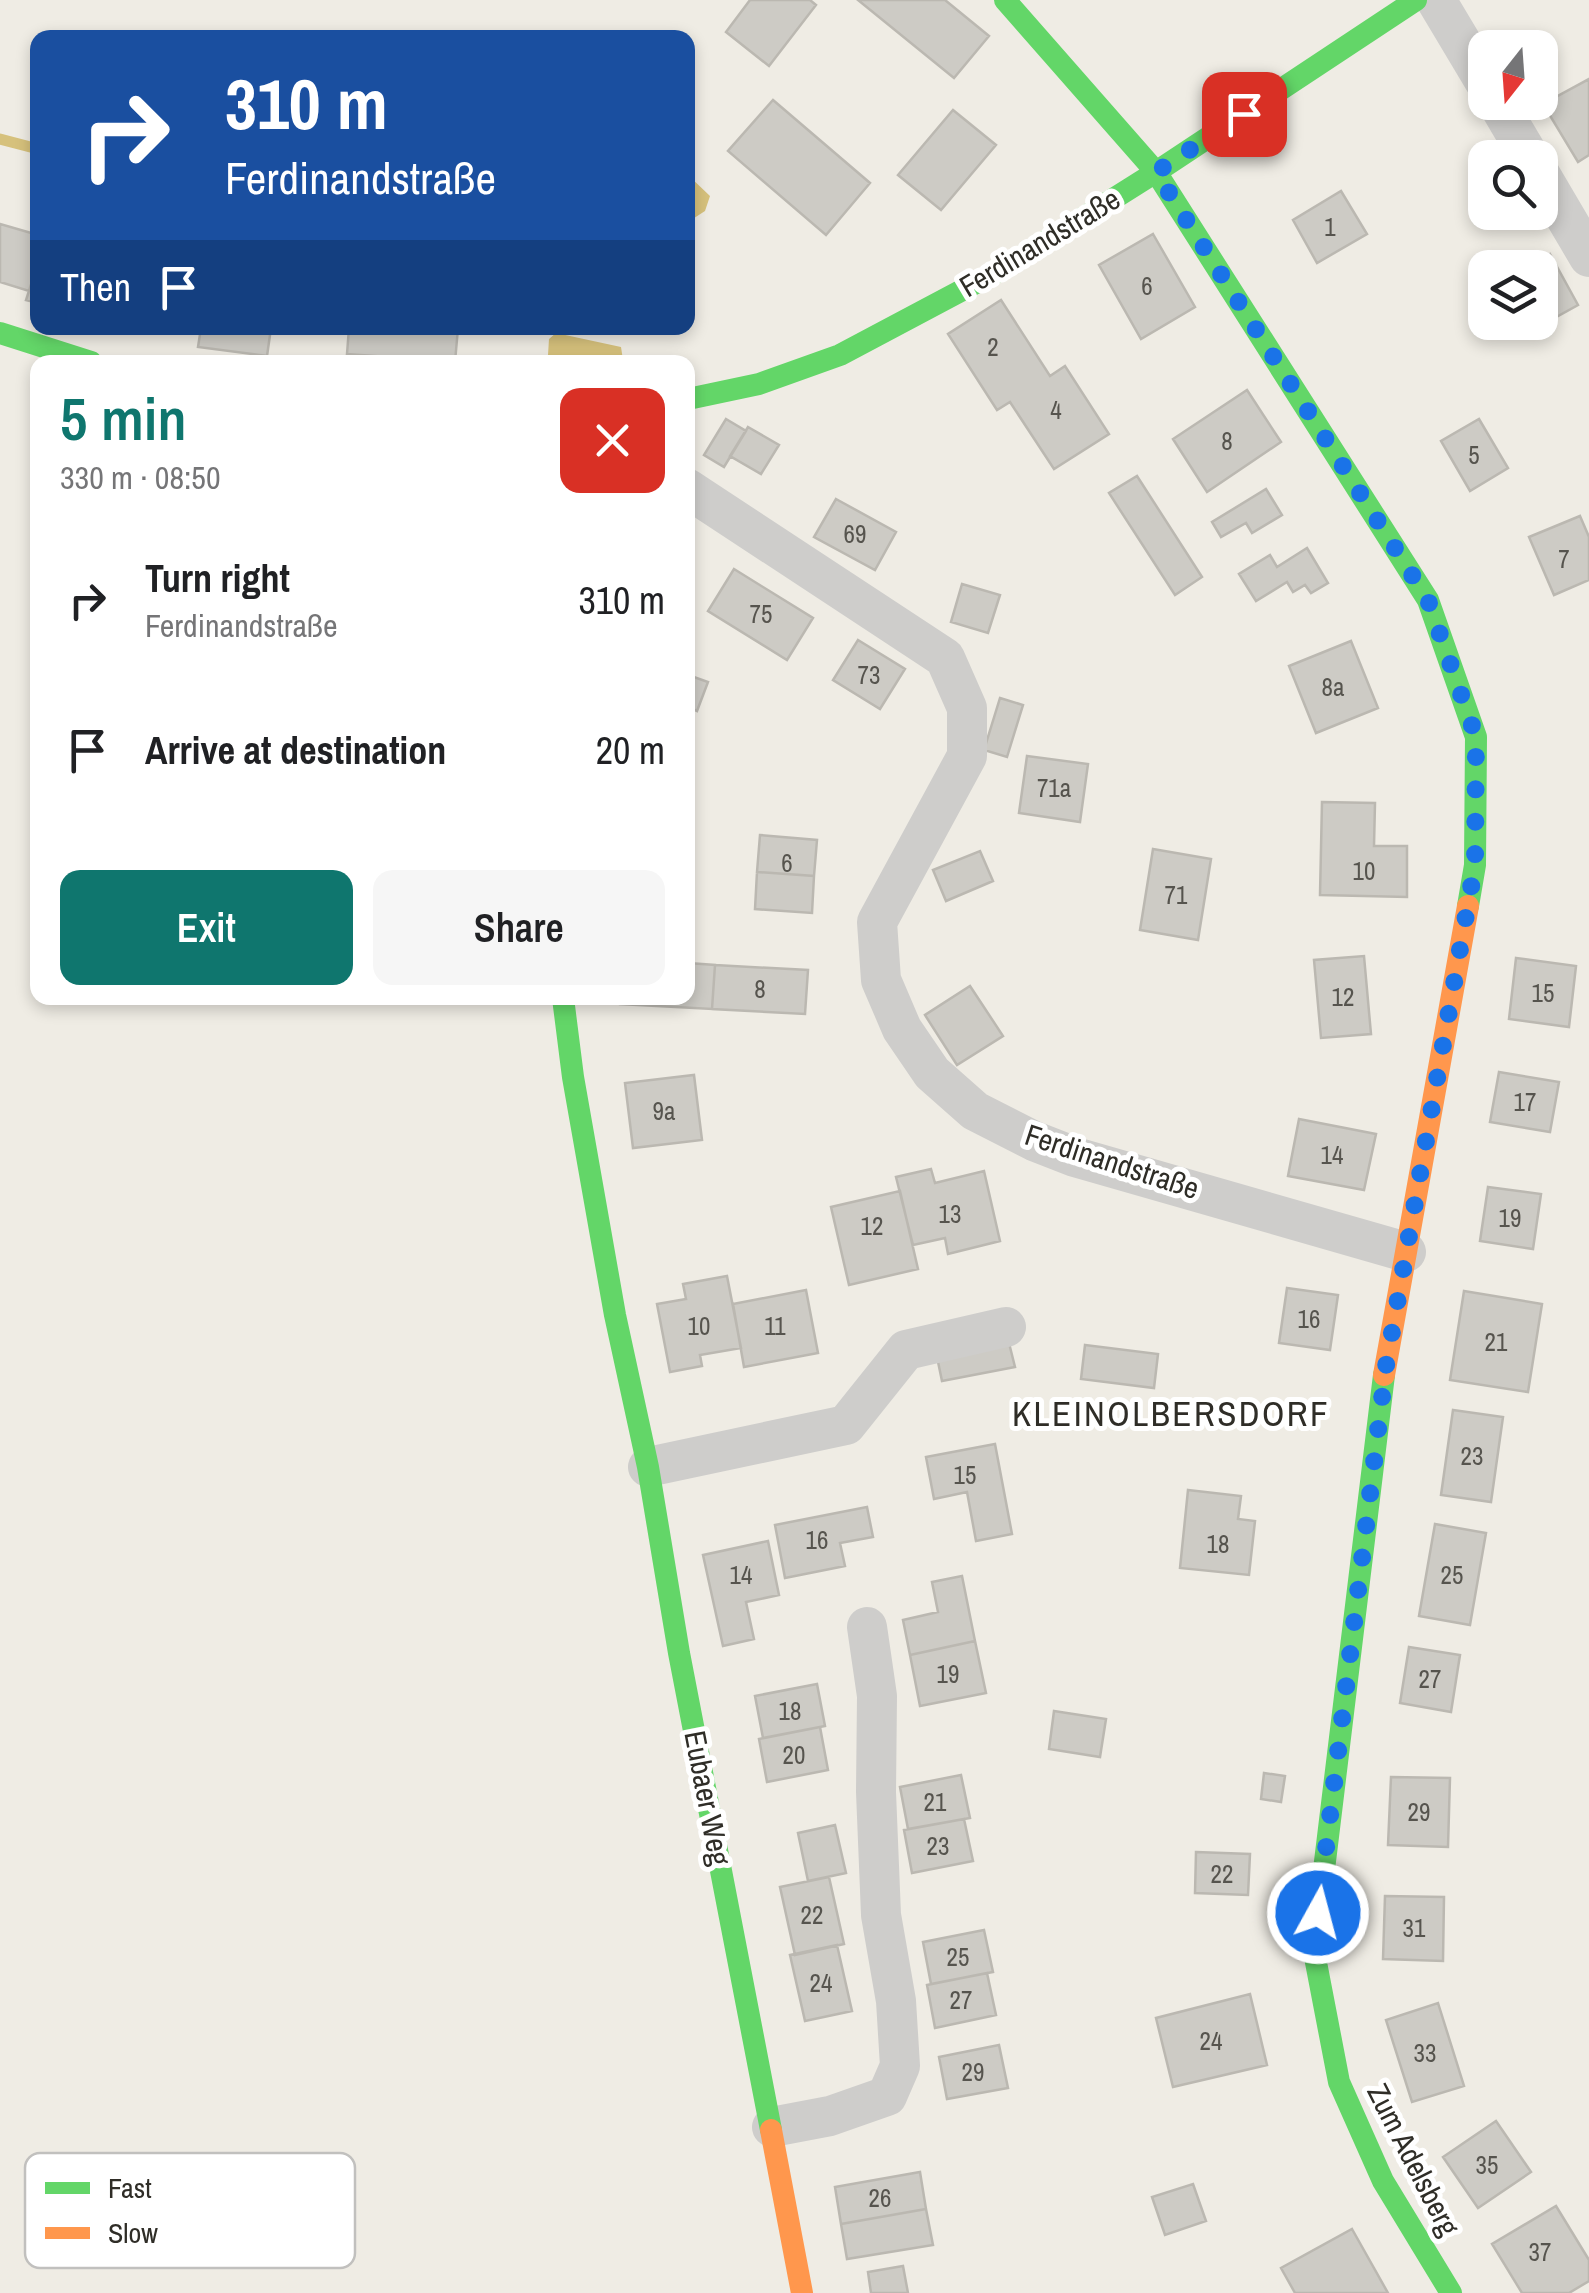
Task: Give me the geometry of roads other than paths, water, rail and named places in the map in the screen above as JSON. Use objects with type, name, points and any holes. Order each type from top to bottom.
[{"type":"street","name":"Zum Adelsberg","points":[[1005,0],[1156,172],[1428,600],[1476,737],[1475,865],[1386,1366],[1314,1952],[1339,2082],[1383,2181],[1451,2293]]},
{"type":"street","name":"Ferdinandstraße","points":[[695,398],[759,384],[840,355],[1002,269],[1416,0]]},
{"type":"street","points":[[1436,0],[1468,54]]},
{"type":"street","points":[[1558,204],[1589,257]]},
{"type":"street","points":[[0,333],[68,355]]},
{"type":"street","name":"Ferdinandstraße","points":[[695,494],[945,658],[967,708],[967,756],[876,922],[881,980],[902,1029],[932,1073],[975,1111],[1034,1142],[1406,1252]]},
{"type":"street","name":"Eubaer Weg","points":[[564,1005],[615,1315],[648,1467],[682,1672],[802,2293]]},
{"type":"street","points":[[648,1467],[846,1425],[906,1350],[1006,1327]]},
{"type":"street","points":[[772,2127],[830,2116],[887,2096],[900,2066],[896,2000],[881,1915],[877,1696],[867,1627]]},
{"type":"waterway","points":[[0,139],[30,147]]},
{"type":"district","name":"KLEINOLBERSDORF","points":[[1171,1414]]}]
